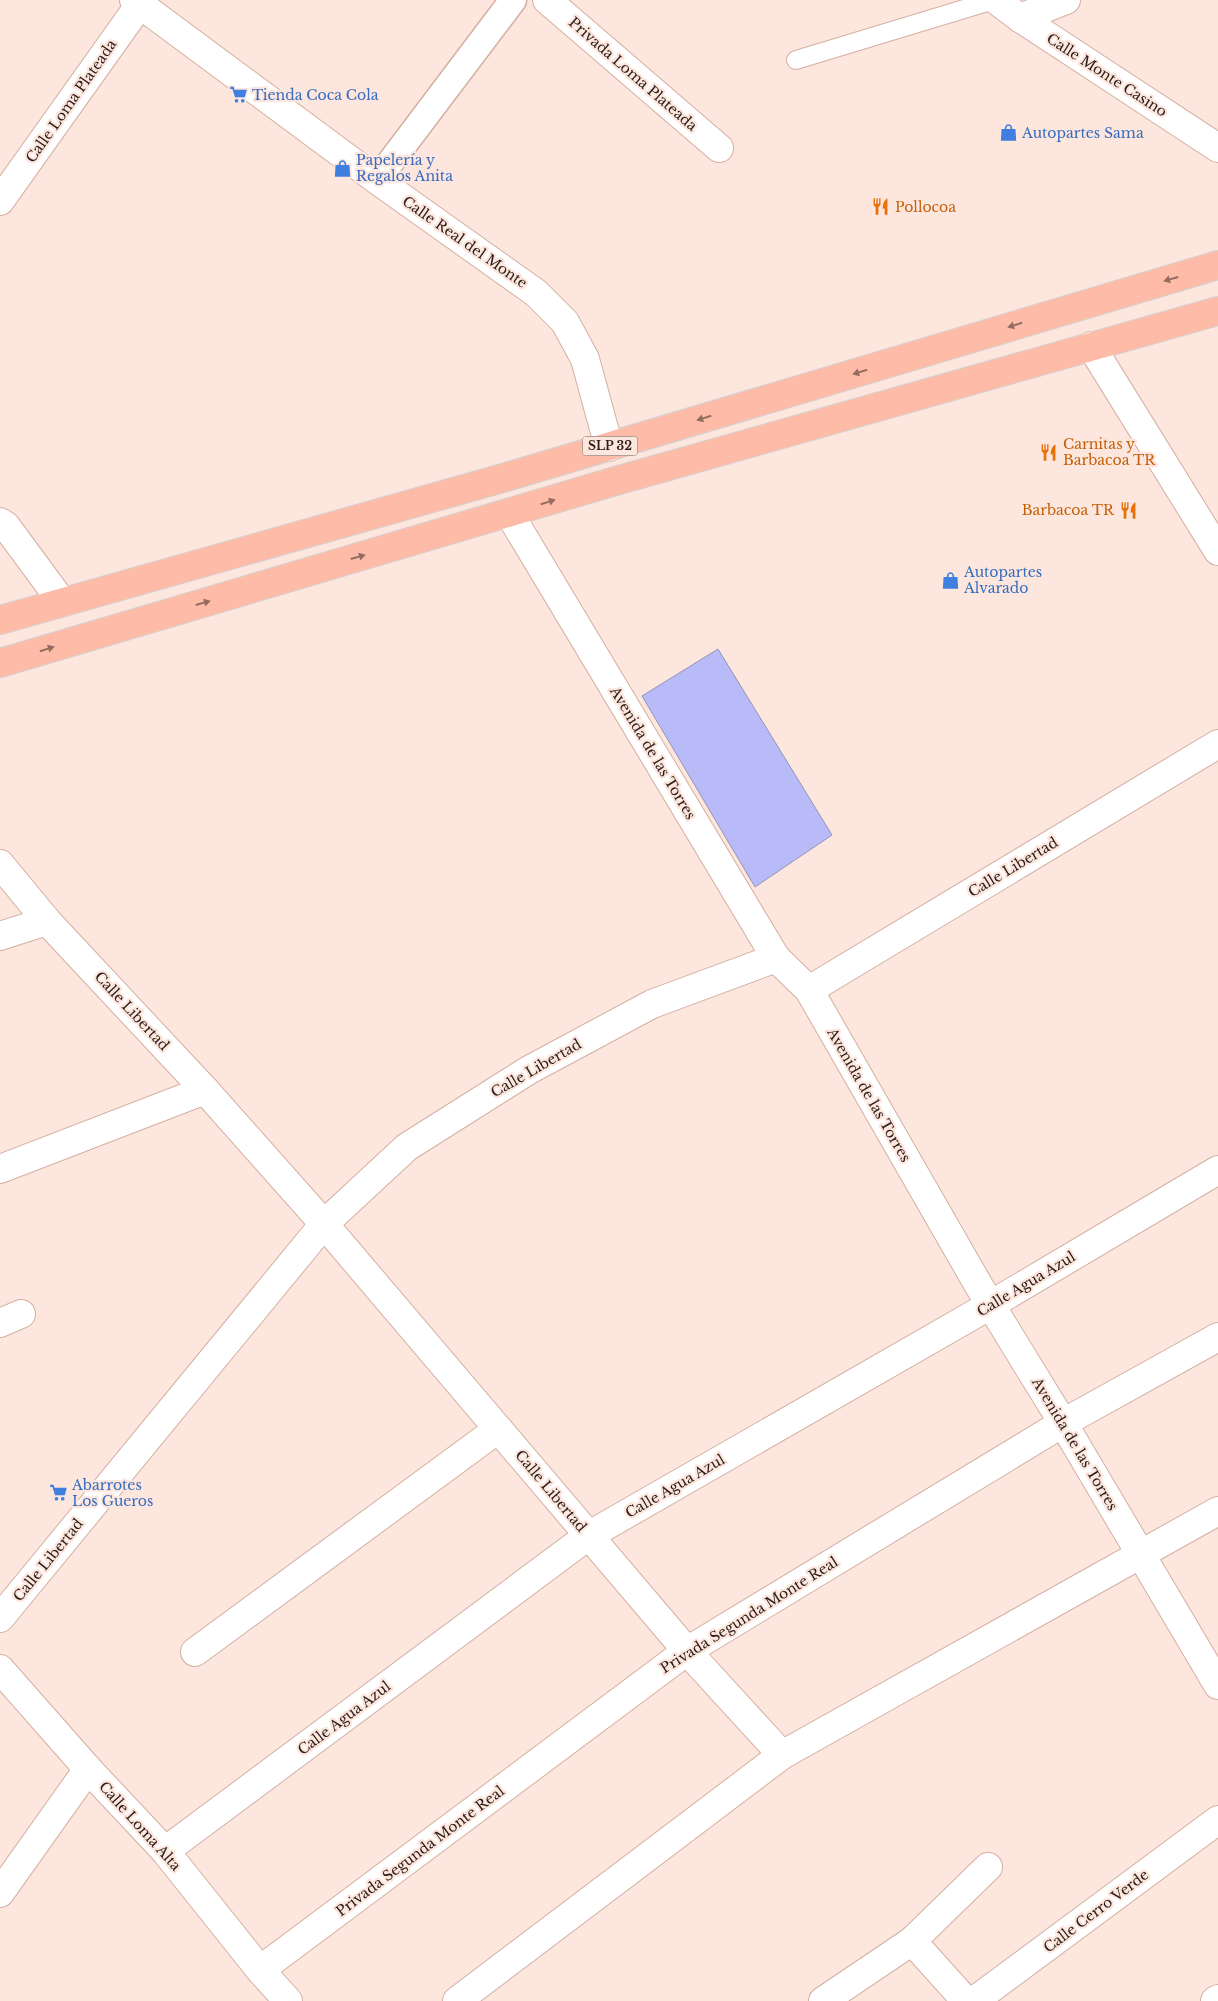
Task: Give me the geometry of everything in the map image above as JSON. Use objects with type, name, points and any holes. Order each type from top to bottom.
[{"type":"highway","name":"SLP 32","points":[[0,620],[503,478],[1218,266]]},
{"type":"highway","name":"SLP 32","points":[[0,663],[509,513],[1218,311]]},
{"type":"street","points":[[377,180],[512,0]]},
{"type":"street","name":"Privada Loma Plateada","points":[[547,0],[719,148]]},
{"type":"street","name":"Calle Monte Casino","points":[[995,0],[1218,148]]},
{"type":"street","points":[[1020,18],[1066,0]]},
{"type":"street","name":"Calle Real del Monte","points":[[139,1],[377,180],[536,292],[565,322],[585,359],[609,447]]},
{"type":"street","name":"Calle Loma Plateada","points":[[0,201],[139,1]]},
{"type":"street","points":[[1091,346],[1218,551]]},
{"type":"street","name":"Avenida de las Torres","points":[[509,513],[776,958],[809,990],[991,1305],[1218,1684]]},
{"type":"street","points":[[0,522],[6,526],[62,602]]},
{"type":"street","name":"Calle Libertad","points":[[809,990],[1218,744]]},
{"type":"street","name":"Calle Libertad","points":[[0,864],[47,921],[206,1090],[324,1224],[687,1652],[782,1755]]},
{"type":"street","points":[[0,936],[47,921]]},
{"type":"street","name":"Calle Libertad","points":[[0,1618],[324,1224],[407,1147],[529,1070],[652,1004],[776,958]]},
{"type":"street","points":[[0,1169],[206,1090]]},
{"type":"street","name":"Calle Agua Azul","points":[[165,1851],[588,1536],[991,1305],[1218,1170]]},
{"type":"street","name":"Privada Segunda Monte Real","points":[[260,1970],[687,1652],[1063,1423],[1218,1337]]},
{"type":"street","points":[[196,1652],[498,1429]]},
{"type":"street","points":[[457,2001],[782,1755],[1218,1511]]},
{"type":"street","points":[[0,1669],[88,1769]]},
{"type":"street","name":"Calle Loma Alta","points":[[0,1893],[88,1769],[165,1851],[260,1970],[288,2001]]},
{"type":"street","name":"Calle Cerro Verde","points":[[974,2001],[1218,1820]]},
{"type":"street","points":[[824,2001],[912,1941],[988,1867]]},
{"type":"street","points":[[912,1941],[966,2001]]},
{"type":"lane","points":[[796,60],[995,0]]},
{"type":"building","points":[[718,649],[832,835],[755,887],[642,696]]},
{"type":"place","name":"Tienda Coca Cola","points":[[238,95]]},
{"type":"place","name":"Autopartes Sama","points":[[1008,133]]},
{"type":"place","name":"Papelería y Regalos Anita","points":[[342,168]]},
{"type":"place","name":"Pollocoa","points":[[881,207]]},
{"type":"place","name":"Carnitas y Barbacoa TR","points":[[1049,452]]},
{"type":"place","name":"Barbacoa TR","points":[[1128,510]]},
{"type":"place","name":"Autopartes Alvarado","points":[[950,580]]},
{"type":"place","name":"Abarrotes Los Gueros","points":[[58,1493]]}]
